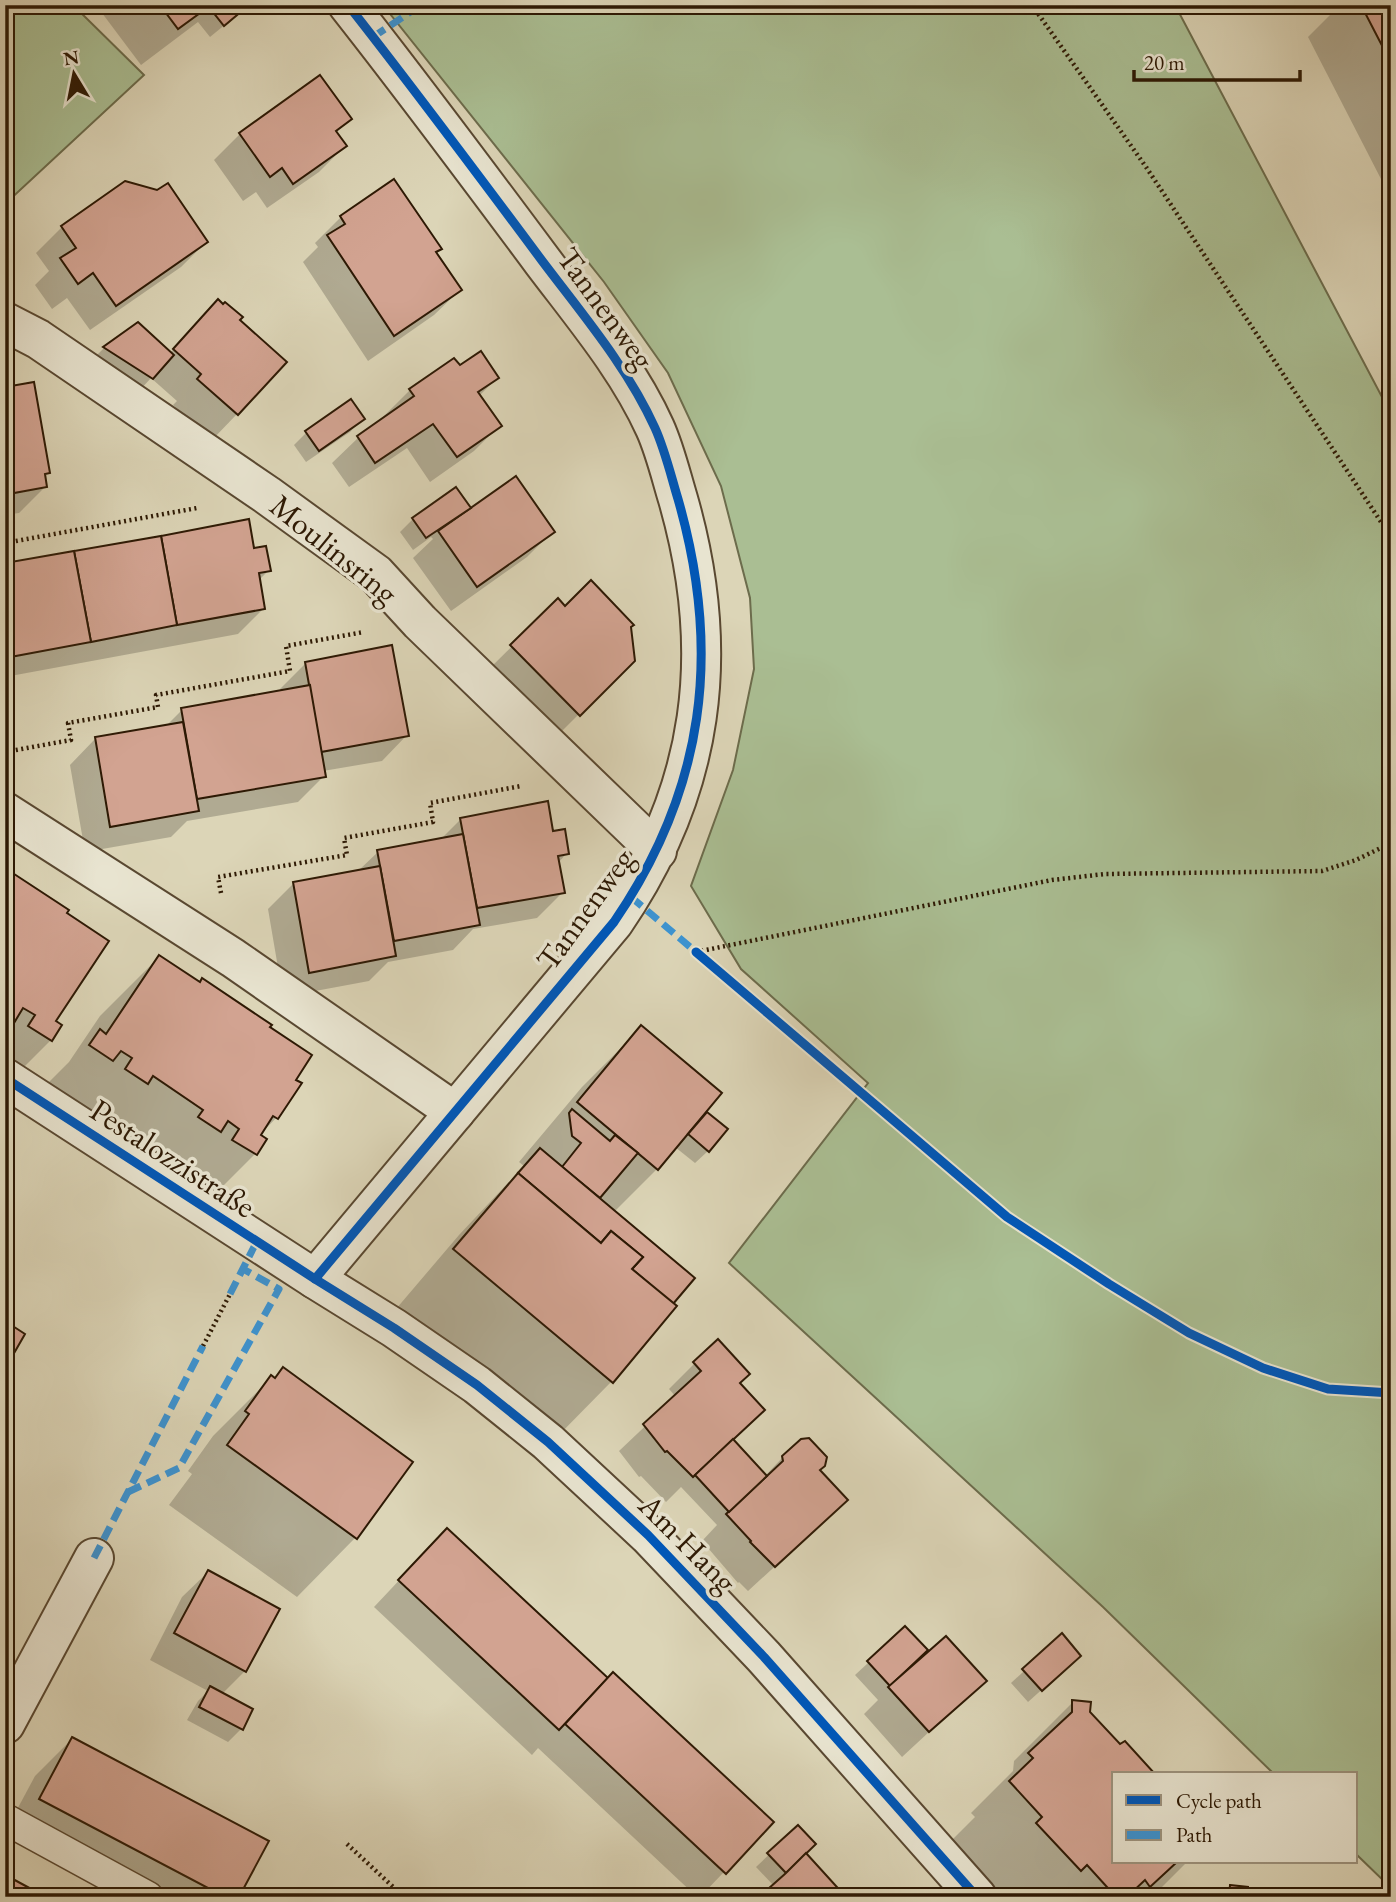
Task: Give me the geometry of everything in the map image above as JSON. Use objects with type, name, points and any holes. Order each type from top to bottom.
[{"type":"street","name":"Tannenweg","points":[[314,1279],[614,922],[644,876],[657,851],[680,791],[700,710],[702,639],[686,529],[656,430],[634,388],[593,329],[348,5]]},
{"type":"street","name":"Moulinsring","points":[[5,322],[38,339],[267,495],[376,574],[420,622],[657,851]]},
{"type":"street","points":[[5,812],[233,958],[455,1112]]},
{"type":"street","name":"Pestalozzistraße","points":[[5,1078],[314,1279]]},
{"type":"street","name":"Am Hang","points":[[314,1279],[394,1328],[477,1385],[548,1442],[648,1535],[764,1657],[977,1897]]},
{"type":"street","points":[[5,1724],[94,1558]]},
{"type":"lane","points":[[5,1819],[148,1897]]},
{"type":"path","points":[[1032,5],[1146,167],[1391,537]]},
{"type":"path","points":[[5,543],[267,495]]},
{"type":"path","points":[[5,752],[71,740],[68,723],[158,707],[156,695],[290,671],[286,646],[420,622]]},
{"type":"path","points":[[233,958],[218,877],[346,855],[344,838],[433,822],[430,803],[580,776]]},
{"type":"path","points":[[696,952],[1052,880],[1105,874],[1322,871],[1356,860],[1391,843]]},
{"type":"path","points":[[696,952],[706,961]]},
{"type":"path","points":[[203,1346],[230,1294]]},
{"type":"path","points":[[347,1844],[404,1897]]},
{"type":"green space","points":[[5,5],[73,5],[144,75],[5,204]]},
{"type":"green space","points":[[383,5],[1175,5],[1391,414],[1391,1888],[1358,1856],[1358,1772],[1272,1772],[1103,1607],[729,1263],[868,1083],[741,969],[691,886],[733,770],[754,669],[750,598],[721,486],[668,373],[604,282]]},
{"type":"building","points":[[160,5],[211,5],[178,29]]},
{"type":"building","points":[[249,5],[224,26],[209,7]]},
{"type":"building","points":[[1361,5],[1391,5],[1391,63]]},
{"type":"building","points":[[320,75],[352,119],[336,131],[347,146],[293,184],[282,168],[270,177],[239,133]]},
{"type":"building","points":[[394,179],[442,249],[436,252],[462,290],[394,336],[327,235],[345,224],[340,216]]},
{"type":"building","points":[[125,181],[157,190],[168,183],[208,242],[116,306],[93,273],[78,284],[60,258],[76,248],[61,226]]},
{"type":"building","points":[[218,299],[243,317],[240,320],[287,362],[238,415],[197,379],[201,374],[173,349]]},
{"type":"building","points":[[138,322],[174,355],[153,379],[103,347]]},
{"type":"building","points":[[481,351],[499,378],[478,392],[502,426],[457,457],[433,424],[375,463],[357,436],[414,396],[409,389],[454,358],[460,365]]},
{"type":"building","points":[[34,382],[50,473],[45,474],[47,487],[14,493],[11,480],[5,481],[5,387]]},
{"type":"building","points":[[351,399],[365,419],[319,451],[305,431]]},
{"type":"building","points":[[516,476],[555,532],[477,587],[438,531]]},
{"type":"building","points":[[456,487],[471,508],[426,538],[412,518]]},
{"type":"building","points":[[249,519],[254,548],[266,546],[271,571],[259,573],[265,609],[177,625],[161,536]]},
{"type":"building","points":[[161,536],[177,625],[91,642],[74,551]]},
{"type":"building","points":[[74,551],[91,642],[5,658],[5,563]]},
{"type":"building","points":[[591,580],[634,625],[631,627],[635,661],[580,716],[510,645],[558,598],[565,606]]},
{"type":"building","points":[[392,645],[409,736],[321,752],[305,662]]},
{"type":"building","points":[[310,685],[326,777],[197,799],[181,708]]},
{"type":"building","points":[[183,722],[199,811],[110,827],[95,737]]},
{"type":"building","points":[[548,801],[553,831],[565,829],[569,854],[558,856],[565,893],[477,908],[460,818]]},
{"type":"building","points":[[463,834],[480,925],[394,941],[377,850]]},
{"type":"building","points":[[380,866],[396,956],[309,973],[293,882]]},
{"type":"building","points":[[5,868],[69,910],[67,913],[109,941],[56,1021],[62,1025],[52,1041],[28,1026],[35,1015],[23,1008],[14,1023],[5,1017]]},
{"type":"building","points":[[159,955],[200,982],[202,978],[312,1055],[296,1080],[302,1083],[278,1119],[273,1116],[261,1135],[267,1139],[257,1155],[232,1140],[239,1129],[228,1121],[221,1132],[198,1117],[203,1110],[153,1076],[148,1084],[125,1069],[132,1058],[121,1051],[113,1061],[89,1045],[100,1029],[106,1034]]},
{"type":"building","points":[[641,1025],[722,1093],[658,1170],[577,1102]]},
{"type":"building","points":[[572,1109],[610,1141],[615,1135],[638,1153],[600,1198],[562,1167],[581,1143],[572,1136],[569,1113]]},
{"type":"building","points":[[707,1112],[728,1129],[709,1152],[688,1134]]},
{"type":"building","points":[[540,1148],[695,1278],[673,1304],[632,1269],[643,1257],[611,1231],[601,1243],[518,1173]]},
{"type":"building","points":[[518,1173],[601,1243],[611,1231],[643,1257],[632,1269],[677,1306],[613,1383],[453,1249]]},
{"type":"building","points":[[5,1321],[25,1334],[5,1369]]},
{"type":"building","points":[[718,1339],[750,1374],[740,1383],[765,1410],[693,1477],[665,1452],[643,1424],[701,1371],[693,1362]]},
{"type":"building","points":[[283,1367],[413,1462],[357,1539],[227,1445],[249,1414],[245,1411],[271,1375],[275,1378]]},
{"type":"building","points":[[809,1438],[827,1457],[825,1466],[820,1470],[848,1500],[775,1567],[726,1514],[783,1461],[782,1456],[801,1439]]},
{"type":"building","points":[[733,1439],[767,1476],[729,1512],[695,1475]]},
{"type":"building","points":[[447,1528],[608,1678],[559,1730],[398,1580]]},
{"type":"building","points":[[208,1570],[280,1609],[246,1672],[174,1633]]},
{"type":"building","points":[[905,1626],[928,1650],[890,1686],[867,1661]]},
{"type":"building","points":[[1062,1633],[1081,1656],[1042,1691],[1022,1669]]},
{"type":"building","points":[[946,1636],[987,1681],[929,1732],[888,1687]]},
{"type":"building","points":[[613,1672],[774,1822],[726,1874],[565,1724]]},
{"type":"building","points":[[210,1686],[253,1709],[243,1730],[199,1707]]},
{"type":"building","points":[[1072,1700],[1091,1702],[1090,1712],[1120,1744],[1125,1741],[1153,1772],[1112,1772],[1112,1864],[1175,1864],[1150,1887],[1145,1880],[1127,1897],[1116,1897],[1087,1865],[1081,1871],[1036,1823],[1042,1817],[1009,1781],[1033,1758],[1028,1753],[1072,1712]]},
{"type":"building","points":[[72,1737],[269,1841],[239,1897],[225,1897],[39,1799]]},
{"type":"building","points":[[798,1825],[816,1844],[786,1873],[767,1853]]},
{"type":"building","points":[[806,1853],[846,1897],[759,1897],[786,1873]]},
{"type":"building","points":[[11,1878],[46,1897],[5,1897],[5,1890]]},
{"type":"building","points":[[1230,1885],[1248,1887],[1248,1897],[1229,1897]]},
{"type":"marked path","points":[[373,37],[421,5]]},
{"type":"marked path","points":[[631,897],[696,952]]},
{"type":"marked path","points":[[230,1294],[257,1241]]},
{"type":"marked path","points":[[128,1492],[179,1468],[279,1289],[243,1269]]},
{"type":"marked path","points":[[94,1558],[203,1346]]},
{"type":"cycle path","points":[[315,1279],[614,922],[645,872],[669,821],[686,770],[697,718],[701,665],[699,611],[692,556],[665,454],[644,406],[589,322],[348,5]]},
{"type":"cycle path","points":[[696,952],[1007,1217],[1109,1284],[1189,1333],[1263,1368],[1328,1389],[1391,1393]]},
{"type":"cycle path","points":[[5,1078],[394,1328],[477,1385],[548,1442],[648,1535],[764,1657],[977,1897]]}]
